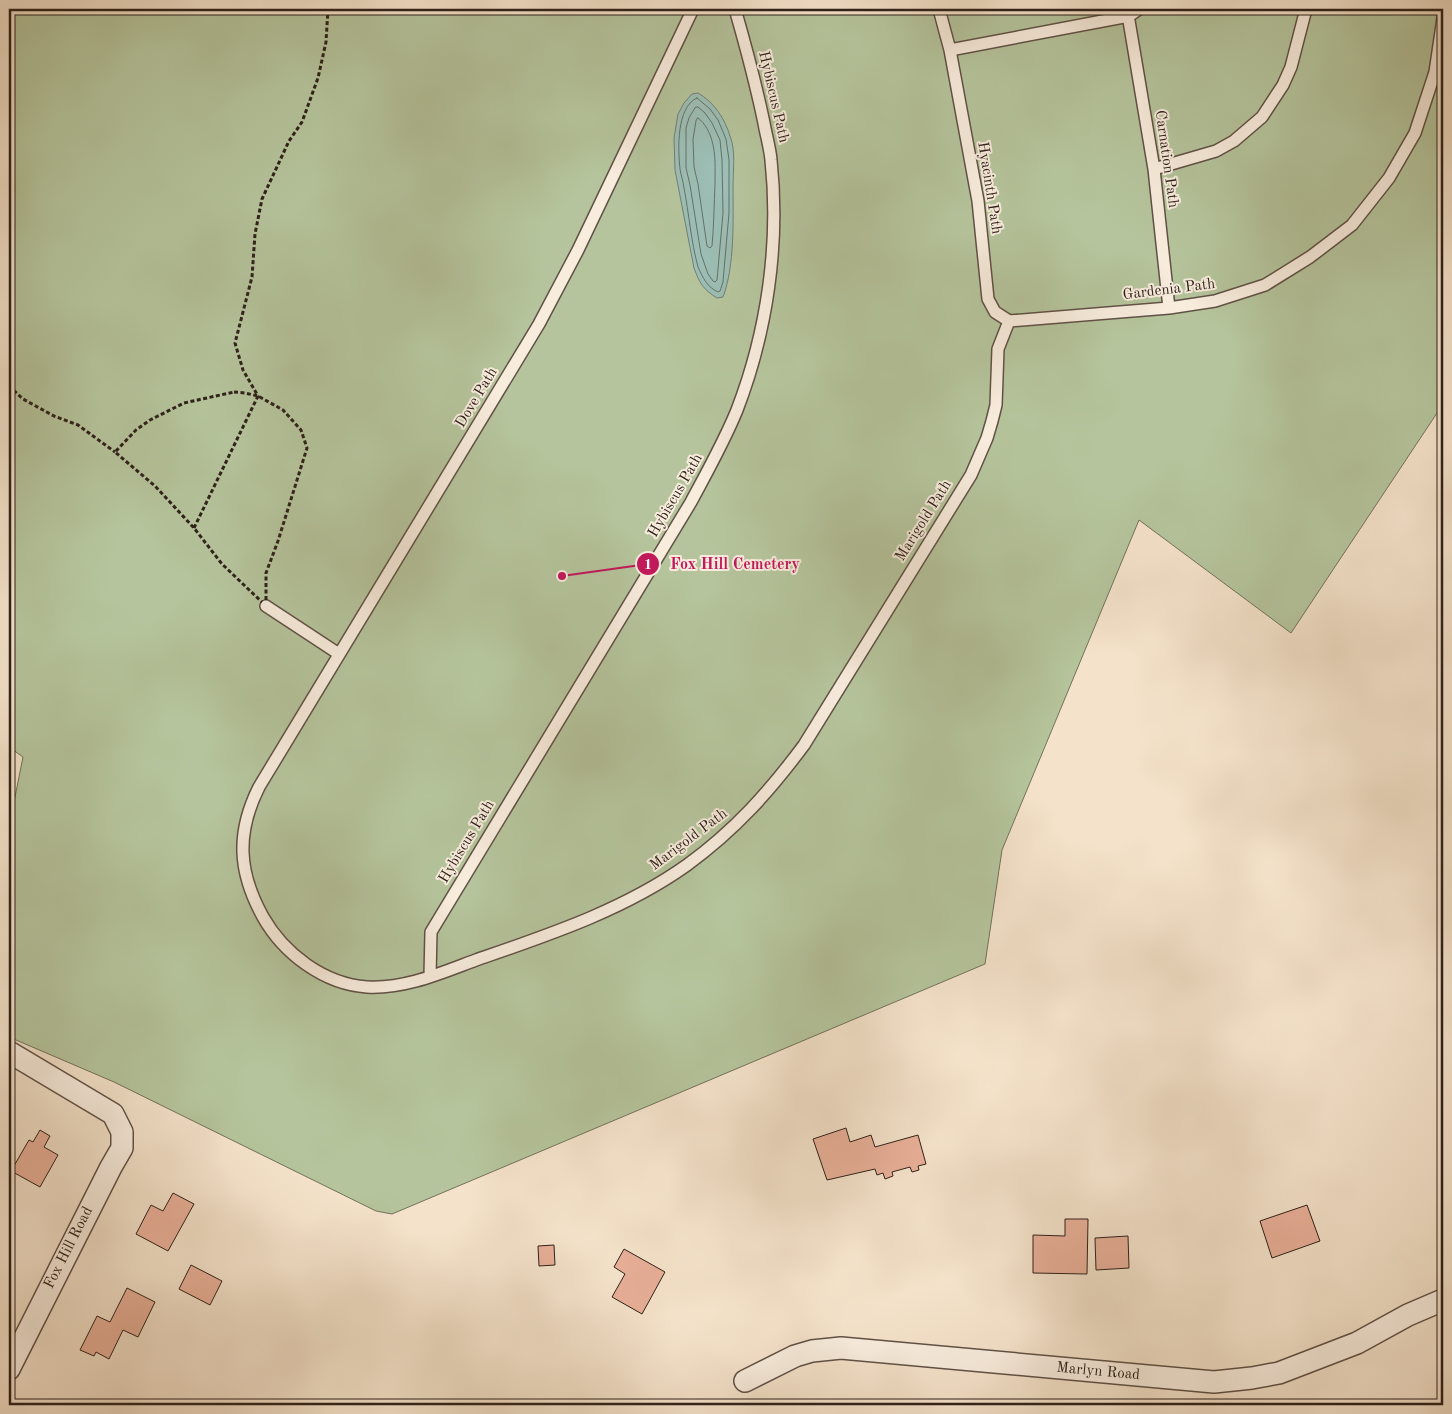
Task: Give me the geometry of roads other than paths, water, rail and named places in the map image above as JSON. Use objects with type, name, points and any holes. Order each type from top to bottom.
[{"type":"street","name":"Fox Hill Road","points":[[9,1052],[112,1114],[122,1132],[122,1148],[9,1368]]},
{"type":"street","name":"Marlyn Road","points":[[745,1381],[795,1356],[812,1351],[841,1348],[1214,1382],[1252,1378],[1279,1373],[1357,1343],[1408,1315],[1443,1300]]},
{"type":"lane","name":"Dove Path","points":[[259,787],[539,324],[578,250],[693,9]]},
{"type":"lane","name":"Hybiscus Path","points":[[430,976],[431,932],[691,502],[716,457],[737,410],[753,362],[772,262],[771,160],[761,108],[735,9]]},
{"type":"lane","name":"Hyacinth Path","points":[[939,9],[950,50],[978,202],[988,300],[995,312],[1009,320]]},
{"type":"lane","points":[[950,50],[1139,9]]},
{"type":"lane","points":[[1154,168],[1216,150],[1234,141],[1262,117],[1283,85],[1291,66],[1306,9]]},
{"type":"lane","name":"Carnation Path","points":[[1128,12],[1154,168],[1169,308]]},
{"type":"lane","name":"Gardenia Path","points":[[1009,320],[1169,308],[1215,301],[1265,285],[1310,257],[1352,225],[1390,178],[1415,133],[1435,72],[1443,18]]},
{"type":"lane","name":"Marigold Path","points":[[259,787],[249,808],[244,832],[244,868],[250,891],[268,924],[284,945],[304,963],[338,981],[364,987],[387,988],[410,983],[542,937],[613,907],[650,888],[686,865],[719,840],[779,779],[804,745],[971,475],[987,438],[996,405],[998,349],[1009,320]]},
{"type":"lane","points":[[266,606],[339,654]]},
{"type":"water","points":[[698,93],[714,106],[722,117],[732,142],[734,154],[730,271],[723,297],[717,298],[702,286],[694,268],[675,170],[674,138],[678,114],[692,94]]},
{"type":"place","name":"Fox Hill Cemetery","points":[[562,576]]}]
